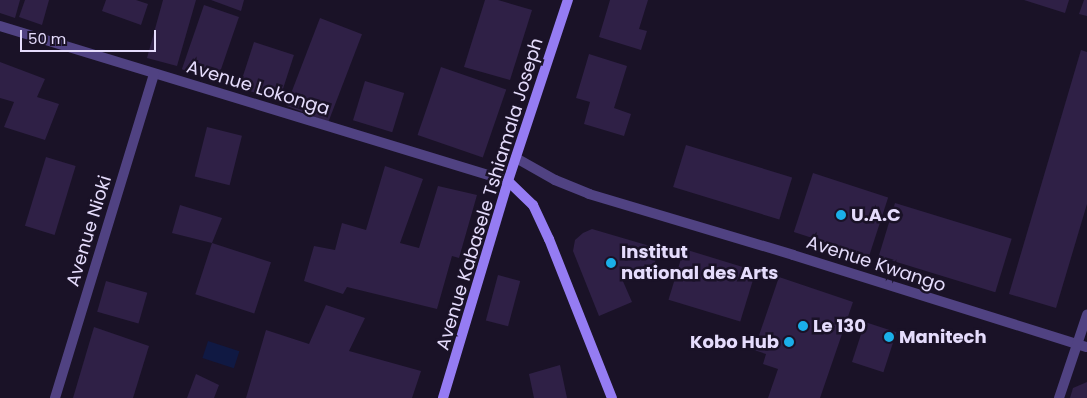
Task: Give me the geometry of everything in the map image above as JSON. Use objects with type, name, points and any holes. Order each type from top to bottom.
[{"type":"main road","name":"Avenue Kabasele Tshiamala Joseph","points":[[443,398],[508,181],[568,0]]},
{"type":"main road","points":[[508,181],[533,205],[545,230],[612,398]]},
{"type":"street","name":"Avenue Lokonga","points":[[0,26],[508,181]]},
{"type":"street","name":"Avenue Nioki","points":[[55,398],[154,74]]},
{"type":"street","name":"Avenue Kwango","points":[[516,158],[555,180],[589,194],[793,255],[1082,346]]},
{"type":"street","points":[[1059,398],[1082,346],[1087,315]]},
{"type":"water","points":[[208,341],[239,351],[234,368],[202,358]]},
{"type":"building","points":[[0,0],[20,0],[15,18],[0,13]]},
{"type":"building","points":[[25,0],[49,0],[42,25],[19,17]]},
{"type":"building","points":[[106,0],[136,0],[148,4],[141,25],[102,11]]},
{"type":"building","points":[[163,0],[196,0],[177,66],[147,58]]},
{"type":"building","points":[[211,0],[244,0],[241,11]]},
{"type":"building","points":[[485,0],[498,0],[532,10],[510,80],[464,67]]},
{"type":"building","points":[[610,0],[648,0],[639,29],[647,31],[641,50],[599,37]]},
{"type":"building","points":[[1024,0],[1069,0],[1065,13]]},
{"type":"building","points":[[1084,0],[1087,0],[1087,16],[1079,14]]},
{"type":"building","points":[[204,5],[239,17],[217,81],[182,69]]},
{"type":"building","points":[[320,18],[362,34],[328,122],[286,106]]},
{"type":"building","points":[[254,42],[294,55],[279,101],[239,88]]},
{"type":"building","points":[[1081,50],[1087,52],[1087,204],[1056,308],[1009,294]]},
{"type":"building","points":[[589,54],[627,66],[614,108],[631,114],[624,136],[584,124],[590,102],[576,98]]},
{"type":"building","points":[[0,62],[45,79],[37,97],[59,104],[45,140],[4,127],[14,102],[0,98]]},
{"type":"building","points":[[441,67],[506,89],[483,158],[418,135]]},
{"type":"building","points":[[365,81],[404,93],[392,132],[353,120]]},
{"type":"building","points":[[207,127],[242,136],[230,185],[195,176]]},
{"type":"building","points":[[686,145],[792,177],[779,220],[673,187]]},
{"type":"building","points":[[46,157],[76,166],[55,235],[25,226]]},
{"type":"building","points":[[385,166],[423,179],[400,243],[419,248],[438,186],[477,195],[459,258],[452,256],[437,309],[347,287],[343,294],[304,281],[314,246],[335,250],[342,223],[366,230]]},
{"type":"building","name":"U.A.C","points":[[813,173],[888,197],[869,256],[794,232]]},
{"type":"building","points":[[895,203],[1012,239],[995,292],[879,257]]},
{"type":"building","points":[[180,205],[222,218],[212,243],[172,233]]},
{"type":"building","points":[[592,229],[660,249],[649,277],[626,270],[622,279],[632,302],[599,316],[573,251],[575,240],[583,233]]},
{"type":"building","points":[[212,243],[271,262],[254,314],[195,294]]},
{"type":"building","points":[[684,249],[756,271],[740,322],[669,300]]},
{"type":"building","points":[[498,275],[520,281],[508,326],[486,320]]},
{"type":"building","name":"Le 130","points":[[779,277],[853,302],[820,398],[768,398],[778,369],[763,364],[766,354],[754,350]]},
{"type":"building","points":[[106,281],[147,293],[139,324],[97,312]]},
{"type":"building","points":[[326,305],[365,318],[349,351],[421,371],[412,398],[246,398],[266,330],[309,344]]},
{"type":"building","points":[[865,322],[896,332],[883,372],[852,362]]},
{"type":"building","points":[[94,327],[149,346],[133,398],[73,398]]},
{"type":"building","points":[[560,365],[567,398],[534,398],[529,374]]},
{"type":"building","points":[[196,374],[219,385],[214,398],[187,398]]},
{"type":"building","points":[[1087,382],[1087,398],[1070,398],[1073,388]]},
{"type":"place","name":"U.A.C","points":[[841,215]]},
{"type":"place","name":"Institut national des Arts","points":[[611,263]]},
{"type":"place","name":"Le 130","points":[[803,326]]},
{"type":"place","name":"Manitech","points":[[889,337]]},
{"type":"place","name":"Kobo Hub","points":[[789,342]]}]
